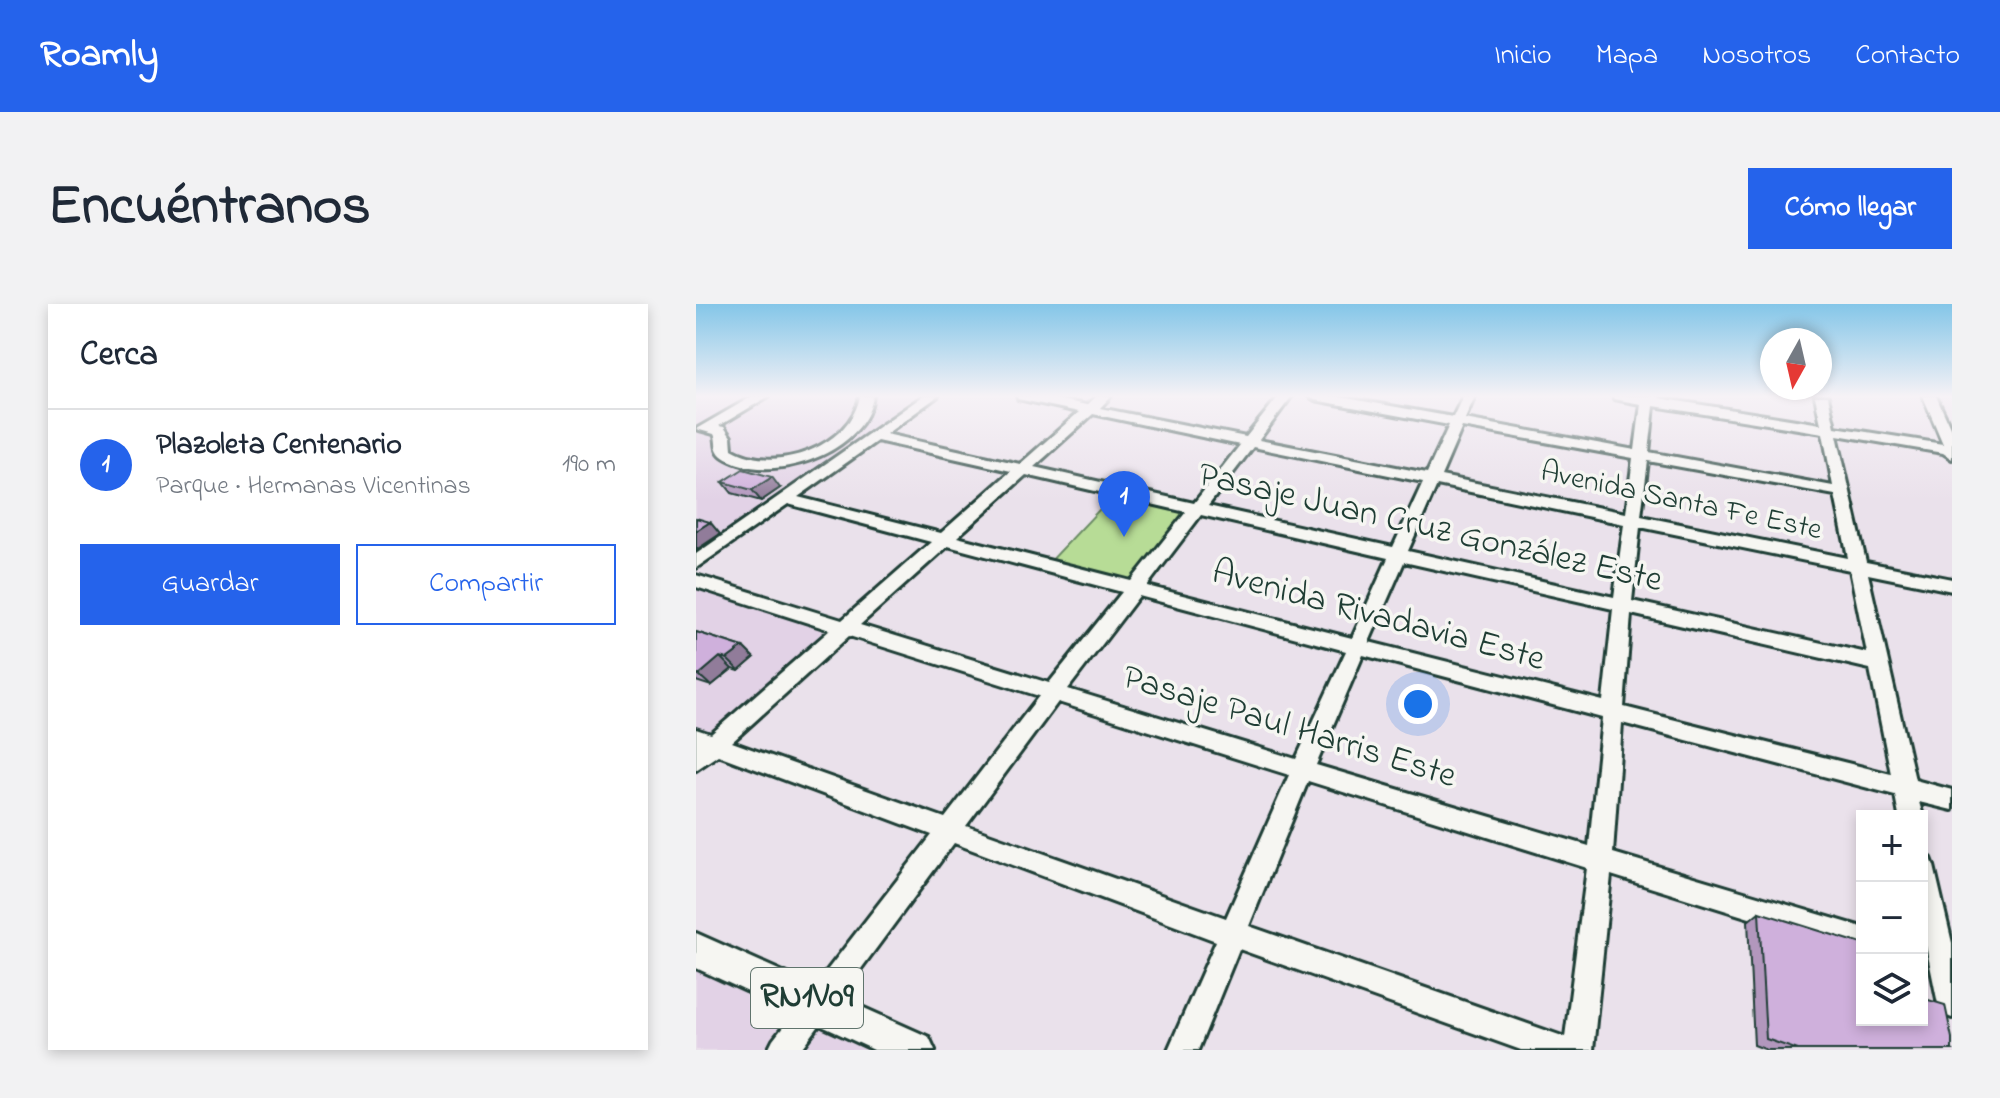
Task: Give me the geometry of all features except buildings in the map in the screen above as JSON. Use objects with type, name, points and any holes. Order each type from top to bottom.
[{"type":"main road","name":"RN1V09","points":[[696,950],[916,1050]]},
{"type":"street","points":[[720,431],[724,437],[725,451],[737,460],[769,466],[788,464],[846,431]]},
{"type":"street","points":[[696,562],[882,431]]},
{"type":"street","points":[[702,748],[1065,431]]},
{"type":"street","name":"Avenida Santa Fe Este","points":[[1196,431],[1952,585]]},
{"type":"street","points":[[783,1050],[1053,693],[1260,431]]},
{"type":"street","points":[[1183,1050],[1302,770],[1454,431]]},
{"type":"street","points":[[1510,431],[1843,492]]},
{"type":"street","points":[[1578,1050],[1600,860],[1622,606],[1645,431]]},
{"type":"street","points":[[1824,431],[1948,449],[1952,455]]},
{"type":"street","points":[[1830,432],[1910,810]]},
{"type":"street","name":"Pasaje Juan Cruz González Este","points":[[875,436],[1878,663]]},
{"type":"street","name":"Avenida Rivadavia Este","points":[[787,499],[1952,800]]},
{"type":"street","name":"Pasaje Paul Harris Este","points":[[696,581],[1856,938]]},
{"type":"street","points":[[702,748],[950,830],[1562,1050]]},
{"type":"street","points":[[1925,882],[1939,964],[1952,1004]]},
{"type":"shaded area","points":[[696,431],[882,431],[696,562]]},
{"type":"shaded area","points":[[696,581],[844,627],[714,745],[696,738]]},
{"type":"shaded area","points":[[696,950],[916,1050],[696,1050]]},
{"type":"green space","points":[[1117,491],[1198,508],[1135,589],[1047,565]]},
{"type":"place","name":"Plazoleta Centenario","points":[[1124,537]]}]
